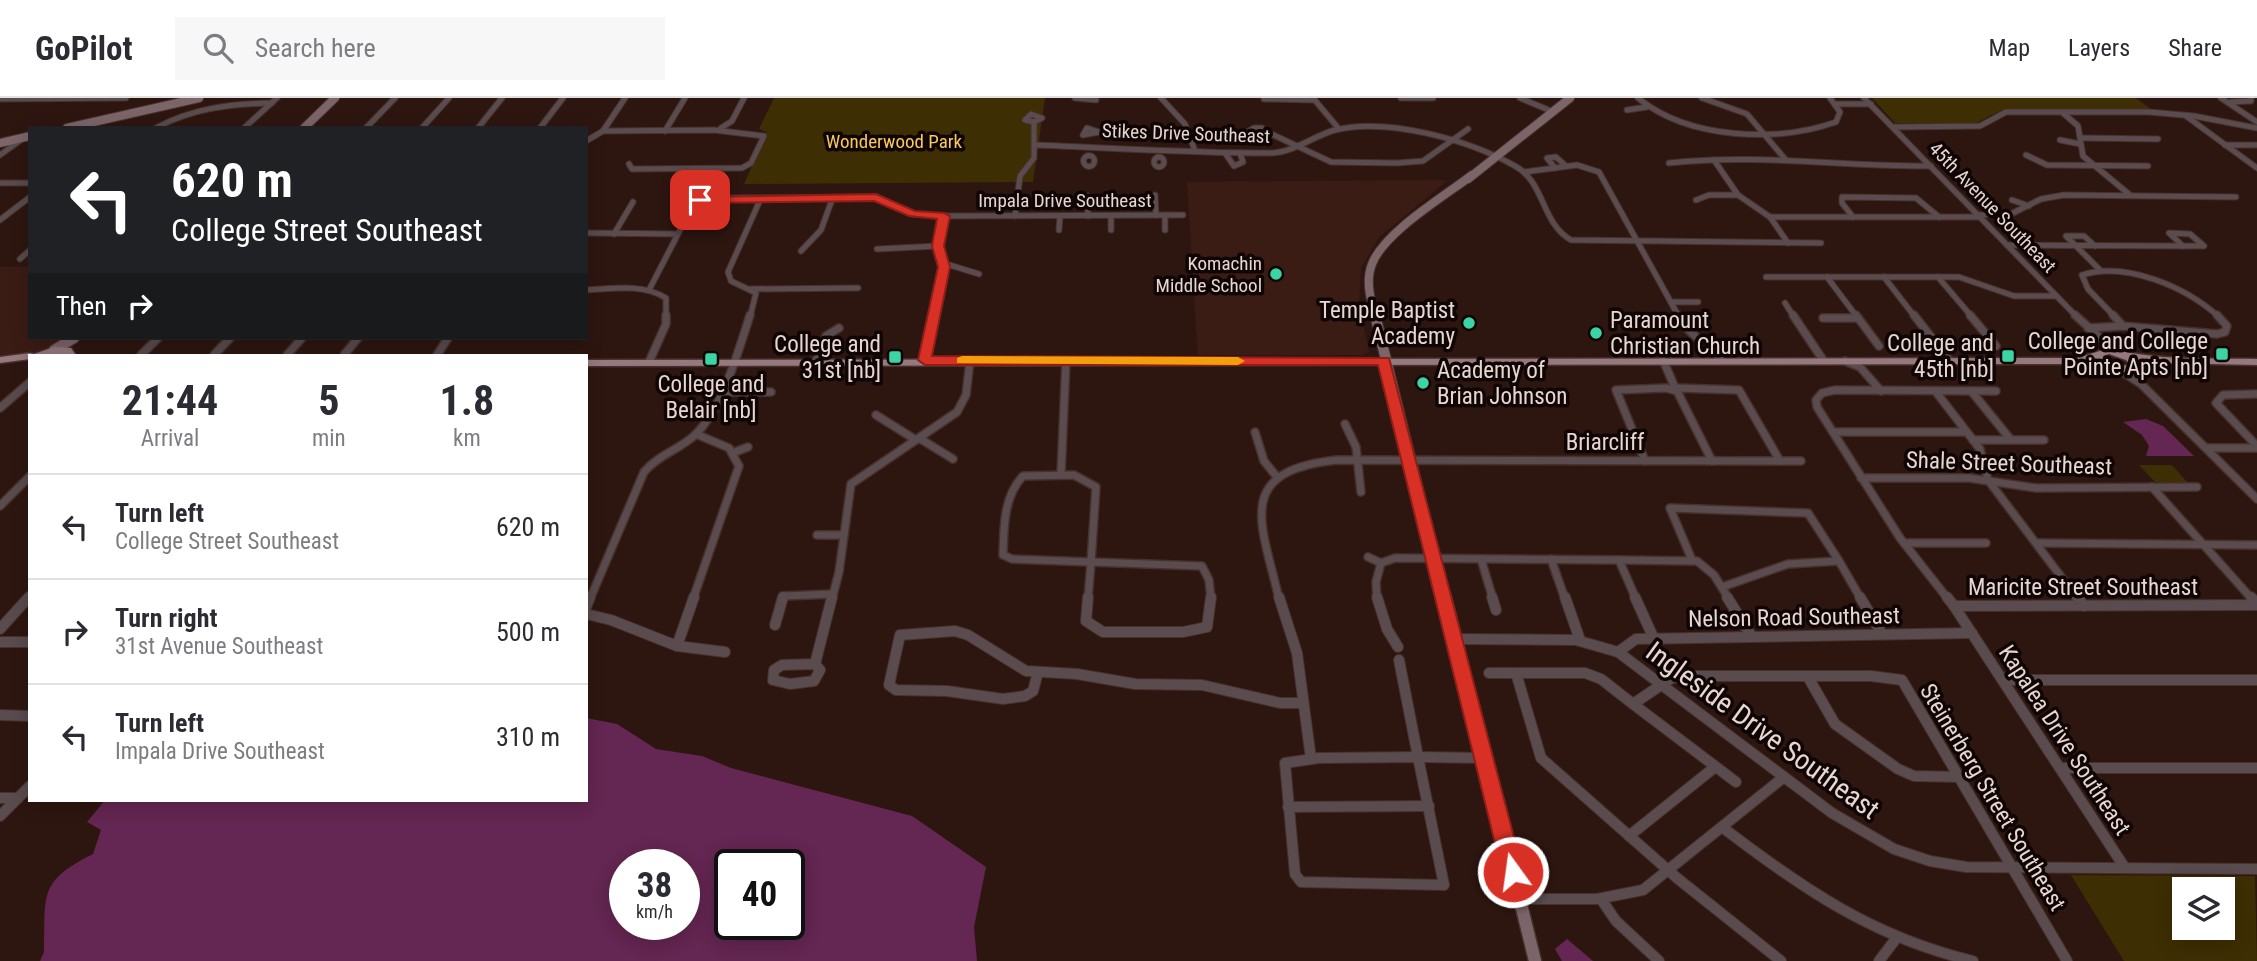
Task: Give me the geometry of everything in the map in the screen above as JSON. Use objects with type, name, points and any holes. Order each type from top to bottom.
[{"type":"main road","points":[[42,354],[54,350],[71,354]]},
{"type":"main road","points":[[2063,361],[2099,354],[2164,360],[2257,360]]},
{"type":"main road","points":[[2099,354],[2106,365]]},
{"type":"main road","points":[[2120,354],[2134,369]]},
{"type":"main road","points":[[0,359],[28,356]]},
{"type":"main road","points":[[588,363],[925,360],[1950,360],[2063,361],[2106,365],[2120,370],[2134,369],[2164,360]]},
{"type":"main road","points":[[0,365],[28,365]]},
{"type":"street","points":[[0,99],[127,98],[134,113]]},
{"type":"street","points":[[76,126],[199,98]]},
{"type":"street","points":[[246,126],[277,98]]},
{"type":"street","points":[[306,126],[334,98]]},
{"type":"street","points":[[368,126],[395,98]]},
{"type":"street","points":[[424,126],[449,98]]},
{"type":"street","points":[[480,126],[502,98]]},
{"type":"street","points":[[542,126],[563,98]]},
{"type":"street","points":[[588,140],[603,131],[625,98]]},
{"type":"street","points":[[666,131],[685,98]]},
{"type":"street","points":[[721,128],[732,121],[744,98]]},
{"type":"street","points":[[1075,98],[1096,100]]},
{"type":"street","points":[[1161,98],[1185,124],[1195,152]]},
{"type":"street","points":[[1401,98],[1433,98]]},
{"type":"street","points":[[1520,98],[1553,109]]},
{"type":"street","points":[[1535,961],[1371,307],[1371,274],[1390,245],[1564,98]]},
{"type":"street","points":[[1553,109],[1570,98]]},
{"type":"street","points":[[1638,98],[1647,107],[1668,119],[1699,128],[1763,131],[1802,131],[1829,126],[1840,117],[1832,101],[1867,101]]},
{"type":"street","points":[[1702,98],[1743,111],[1785,159]]},
{"type":"street","points":[[2221,98],[2257,122]]},
{"type":"street","points":[[2228,102],[2247,102],[2251,98]]},
{"type":"street","points":[[1264,99],[1313,99],[1339,129]]},
{"type":"street","name":"45th Avenue Southeast","points":[[1867,101],[2098,339],[2120,354]]},
{"type":"street","points":[[162,126],[222,107],[272,103]]},
{"type":"street","points":[[1627,110],[1647,107]]},
{"type":"street","points":[[1894,127],[1975,127],[1985,125],[2006,112],[2184,114],[2257,128]]},
{"type":"street","points":[[2063,113],[2078,126],[2083,156],[2130,195]]},
{"type":"street","points":[[2184,114],[2257,168]]},
{"type":"street","points":[[97,126],[106,119]]},
{"type":"street","points":[[1015,216],[1020,176],[1032,163],[1035,145],[1034,122]]},
{"type":"street","points":[[603,131],[721,128],[764,136],[747,166],[632,169],[628,164]]},
{"type":"street","name":"Stikes Drive Southeast","points":[[1035,145],[1274,153],[1299,147],[1339,129],[1402,129],[1494,157],[1524,172]]},
{"type":"street","points":[[1265,131],[1335,163],[1413,163],[1430,158],[1468,129]]},
{"type":"street","points":[[1083,135],[1084,158]]},
{"type":"street","points":[[0,143],[28,137]]},
{"type":"street","points":[[0,155],[28,137]]},
{"type":"street","points":[[2060,140],[2158,139]]},
{"type":"street","points":[[2225,145],[2257,145]]},
{"type":"street","points":[[1159,158],[1160,150]]},
{"type":"street","points":[[1225,153],[1229,163],[1234,166],[1243,162],[1240,153]]},
{"type":"street","points":[[2026,155],[2047,165],[2148,166]]},
{"type":"street","points":[[1555,167],[1548,158],[1556,157],[1566,166]]},
{"type":"street","points":[[1669,163],[1785,159],[1818,160],[1857,166],[1931,166]]},
{"type":"street","points":[[1714,160],[1738,195],[1770,218],[1788,243]]},
{"type":"street","points":[[1722,360],[1688,331],[1637,243],[1599,172],[1584,165],[1524,172],[1556,231],[1578,242],[1637,243],[1821,243]]},
{"type":"street","points":[[22,183],[28,178]]},
{"type":"street","points":[[0,183],[28,183]]},
{"type":"street","points":[[1155,195],[1156,215]]},
{"type":"street","points":[[1696,200],[1709,195],[1738,195]]},
{"type":"street","points":[[1088,196],[1088,216]]},
{"type":"street","points":[[1770,218],[2011,214],[2056,196],[2236,197]]},
{"type":"street","points":[[801,251],[821,230],[833,197]]},
{"type":"street","name":"Impala Drive Southeast","points":[[678,233],[691,207],[700,200],[876,197],[913,214],[944,216],[1183,215]]},
{"type":"street","points":[[1853,217],[1842,203],[1842,197],[1916,198],[1939,217]]},
{"type":"street","points":[[588,602],[641,477],[654,454],[696,434],[710,414],[755,301],[755,293],[731,281],[728,272],[761,198]]},
{"type":"street","points":[[0,220],[28,199]]},
{"type":"street","points":[[2012,200],[2029,206]]},
{"type":"street","points":[[614,234],[633,202]]},
{"type":"street","points":[[1165,215],[1166,230]]},
{"type":"street","points":[[925,360],[943,263],[938,246],[944,216]]},
{"type":"street","points":[[1059,230],[1060,216]]},
{"type":"street","points":[[1111,216],[1111,230]]},
{"type":"street","points":[[588,233],[678,233],[649,290]]},
{"type":"street","points":[[2007,245],[2073,246],[2095,246],[2183,246],[2204,246],[2190,234],[2169,233],[2183,246]]},
{"type":"street","points":[[2095,246],[2084,236],[2066,236],[2073,246],[2100,270]]},
{"type":"street","points":[[877,249],[938,246]]},
{"type":"street","points":[[20,259],[28,252]]},
{"type":"street","points":[[943,263],[979,274]]},
{"type":"street","points":[[2088,328],[2123,326],[2207,334],[2225,331],[2227,326],[2216,314],[2173,287],[2144,278],[2100,270],[2085,273],[2081,278],[2123,326]]},
{"type":"street","points":[[1766,277],[1966,278],[2014,296],[2056,296]]},
{"type":"street","points":[[1827,277],[1879,346]]},
{"type":"street","points":[[1884,277],[1950,360]]},
{"type":"street","points":[[1938,277],[1996,346]]},
{"type":"street","points":[[750,289],[858,288]]},
{"type":"street","points":[[588,290],[649,290],[666,298],[666,324],[649,362]]},
{"type":"street","points":[[1671,302],[1698,302]]},
{"type":"street","points":[[1784,303],[1823,360]]},
{"type":"street","points":[[1824,318],[1858,318]]},
{"type":"street","points":[[817,361],[826,335],[839,328]]},
{"type":"street","name":"45th Avenue Southeast","points":[[2098,339],[2099,354]]},
{"type":"street","points":[[54,350],[72,340]]},
{"type":"street","points":[[142,354],[156,340]]},
{"type":"street","points":[[215,354],[228,340]]},
{"type":"street","points":[[288,354],[300,340]]},
{"type":"street","points":[[345,354],[356,340]]},
{"type":"street","points":[[815,664],[833,594],[851,484],[947,420],[962,404],[970,360]]},
{"type":"street","points":[[1060,474],[1066,360]]},
{"type":"street","points":[[1663,360],[1712,461]]},
{"type":"street","points":[[1843,360],[1860,367],[1881,391],[1996,391]]},
{"type":"street","points":[[1870,360],[1871,377]]},
{"type":"street","points":[[2134,369],[2141,384]]},
{"type":"street","points":[[2120,370],[2141,384],[2257,499]]},
{"type":"street","points":[[0,408],[28,383]]},
{"type":"street","points":[[1645,461],[1616,390],[1739,390],[1780,461]]},
{"type":"street","name":"Maricite Street Southeast","points":[[1881,391],[1835,390],[1822,393],[1816,400],[1817,407],[1902,541],[1954,606],[2257,604]]},
{"type":"street","points":[[719,392],[771,393]]},
{"type":"street","points":[[1936,392],[1980,449],[1987,480],[2084,606]]},
{"type":"street","points":[[1972,392],[2011,440]]},
{"type":"street","points":[[2257,394],[2223,394],[2216,400],[2219,410],[2257,447]]},
{"type":"street","points":[[876,415],[953,459]]},
{"type":"street","points":[[1345,424],[1352,431],[1361,492]]},
{"type":"street","points":[[1255,432],[1264,461],[1277,477],[1262,496],[1259,510],[1283,614],[1297,653],[1311,759]]},
{"type":"street","points":[[1833,432],[1966,432]]},
{"type":"street","points":[[677,646],[738,472],[739,462],[735,452],[696,434]]},
{"type":"street","points":[[1973,440],[2044,440]]},
{"type":"street","points":[[735,452],[748,447]]},
{"type":"street","points":[[2207,448],[2257,447]]},
{"type":"street","name":"Briarcliff","points":[[1277,477],[1296,466],[1314,462],[1801,461]]},
{"type":"street","points":[[1091,562],[1086,621],[1094,629],[1103,632],[1183,632],[1207,627],[1210,590],[1208,575],[1202,566],[1091,562],[1012,559],[1003,555],[1010,499],[1017,480],[1023,475],[1060,474],[1088,480],[1096,487],[1091,562]]},
{"type":"street","points":[[0,506],[28,477]]},
{"type":"street","name":"Shale Street Southeast","points":[[1861,478],[1987,480],[2036,488],[2197,487]]},
{"type":"street","points":[[2152,487],[2257,604]]},
{"type":"street","points":[[1692,560],[1670,508],[1808,513],[1821,529],[1882,634]]},
{"type":"street","points":[[817,535],[844,535]]},
{"type":"street","points":[[1902,541],[1986,543]]},
{"type":"street","points":[[2036,543],[2257,545]]},
{"type":"street","points":[[1368,556],[1381,563],[1395,558],[1692,560],[1704,566],[1722,587],[1752,637]]},
{"type":"street","points":[[1481,559],[1496,610]]},
{"type":"street","points":[[1551,559],[1580,640]]},
{"type":"street","points":[[1619,560],[1654,639]]},
{"type":"street","points":[[1722,587],[1788,564],[1839,561]]},
{"type":"street","points":[[1381,563],[1375,582],[1386,630],[1398,647]]},
{"type":"street","points":[[775,625],[783,596],[833,594]]},
{"type":"street","points":[[0,629],[28,598]]},
{"type":"street","name":"Kapalea Drive Southeast","points":[[1954,606],[2125,868]]},
{"type":"street","points":[[588,614],[611,620],[677,646],[726,652]]},
{"type":"street","points":[[1038,672],[1033,691],[1022,697],[984,699],[950,691],[896,690],[889,685],[900,635],[908,632],[955,631],[968,635],[1026,671],[1077,674],[1135,684],[1202,685],[1280,703],[1303,703]]},
{"type":"street","name":"Nelson Road Southeast","points":[[1618,652],[1636,639],[1972,633]]},
{"type":"street","points":[[1455,639],[1580,640],[1618,652]]},
{"type":"street","points":[[0,642],[28,642]]},
{"type":"street","name":"Ingleside Drive Southeast","points":[[1618,652],[1850,825],[1894,849],[1954,866],[2257,869]]},
{"type":"street","points":[[1399,660],[1419,758],[1429,806],[1444,885],[1301,882],[1296,874],[1285,763],[1311,759],[1419,758],[1484,758]]},
{"type":"street","points":[[815,664],[820,670],[814,681],[790,684],[773,680],[774,670],[782,665],[815,664]]},
{"type":"street","points":[[1489,673],[1586,673],[1601,679],[1736,782]]},
{"type":"street","points":[[1516,673],[1541,758],[1665,868],[1748,938],[1781,961]]},
{"type":"street","name":"Steinerberg Street Southeast","points":[[1633,704],[1681,676],[1871,676],[1902,680],[2067,961]]},
{"type":"street","points":[[1808,677],[1835,724],[1898,769],[1914,776],[1960,777]]},
{"type":"street","points":[[2003,680],[2257,680]]},
{"type":"street","points":[[0,715],[28,716]]},
{"type":"street","points":[[1629,836],[1715,767]]},
{"type":"street","points":[[2060,768],[2257,768]]},
{"type":"street","points":[[1519,899],[1601,899],[1626,896],[1643,890],[1665,868],[1784,777]]},
{"type":"street","points":[[0,816],[28,788]]},
{"type":"street","points":[[0,798],[18,797]]},
{"type":"street","points":[[1288,807],[1429,806]]},
{"type":"street","points":[[1722,827],[1817,899],[1895,940],[1973,961]]},
{"type":"street","points":[[1601,899],[1616,921],[1659,961]]},
{"type":"street","points":[[1879,961],[1895,940]]},
{"type":"shaded area","name":"Komachin Middle School","points":[[1448,180],[1379,237],[1361,268],[1359,305],[1369,352],[1363,355],[1198,355],[1187,182]]},
{"type":"shaded area","points":[[0,267],[28,267],[28,340],[65,340],[37,352],[0,357]]},
{"type":"shaded area","points":[[2146,419],[2163,426],[2194,456],[2146,456],[2149,446],[2142,435],[2123,422]]},
{"type":"shaded area","points":[[588,718],[617,724],[656,749],[702,756],[731,768],[912,816],[986,867],[974,927],[977,961],[40,961],[44,952],[48,892],[62,873],[93,854],[101,830],[87,822],[103,802],[588,802]]},
{"type":"shaded area","points":[[1567,939],[1593,961],[1562,961],[1555,949]]},
{"type":"green space","name":"Wonderwood Park","points":[[774,98],[1045,98],[1033,182],[744,184],[767,132],[759,129]]},
{"type":"green space","points":[[1872,98],[2136,98],[2152,110],[2002,110],[1976,123],[1895,123]]},
{"type":"green space","points":[[2139,465],[2172,465],[2188,483],[2155,482]]},
{"type":"green space","points":[[2071,875],[2255,876],[2257,961],[2124,961]]},
{"type":"slow traffic","points":[[962,360],[1238,361]]},
{"type":"place","name":"Komachin Middle School","points":[[1276,274]]},
{"type":"place","name":"Temple Baptist Academy","points":[[1469,323]]},
{"type":"place","name":"Paramount Christian Church","points":[[1596,333]]},
{"type":"place","name":"College and College Pointe Apts [nb]","points":[[2222,354]]},
{"type":"place","name":"College and 45th [nb]","points":[[2008,356]]},
{"type":"place","name":"College and 31st [nb]","points":[[895,357]]},
{"type":"place","name":"College and Belair [nb]","points":[[711,359]]},
{"type":"place","name":"Academy of Brian Johnson","points":[[1423,383]]},
{"type":"route","points":[[700,200],[876,197],[913,214],[944,216],[938,252],[944,267],[925,360],[1384,361],[1513,872]]}]
